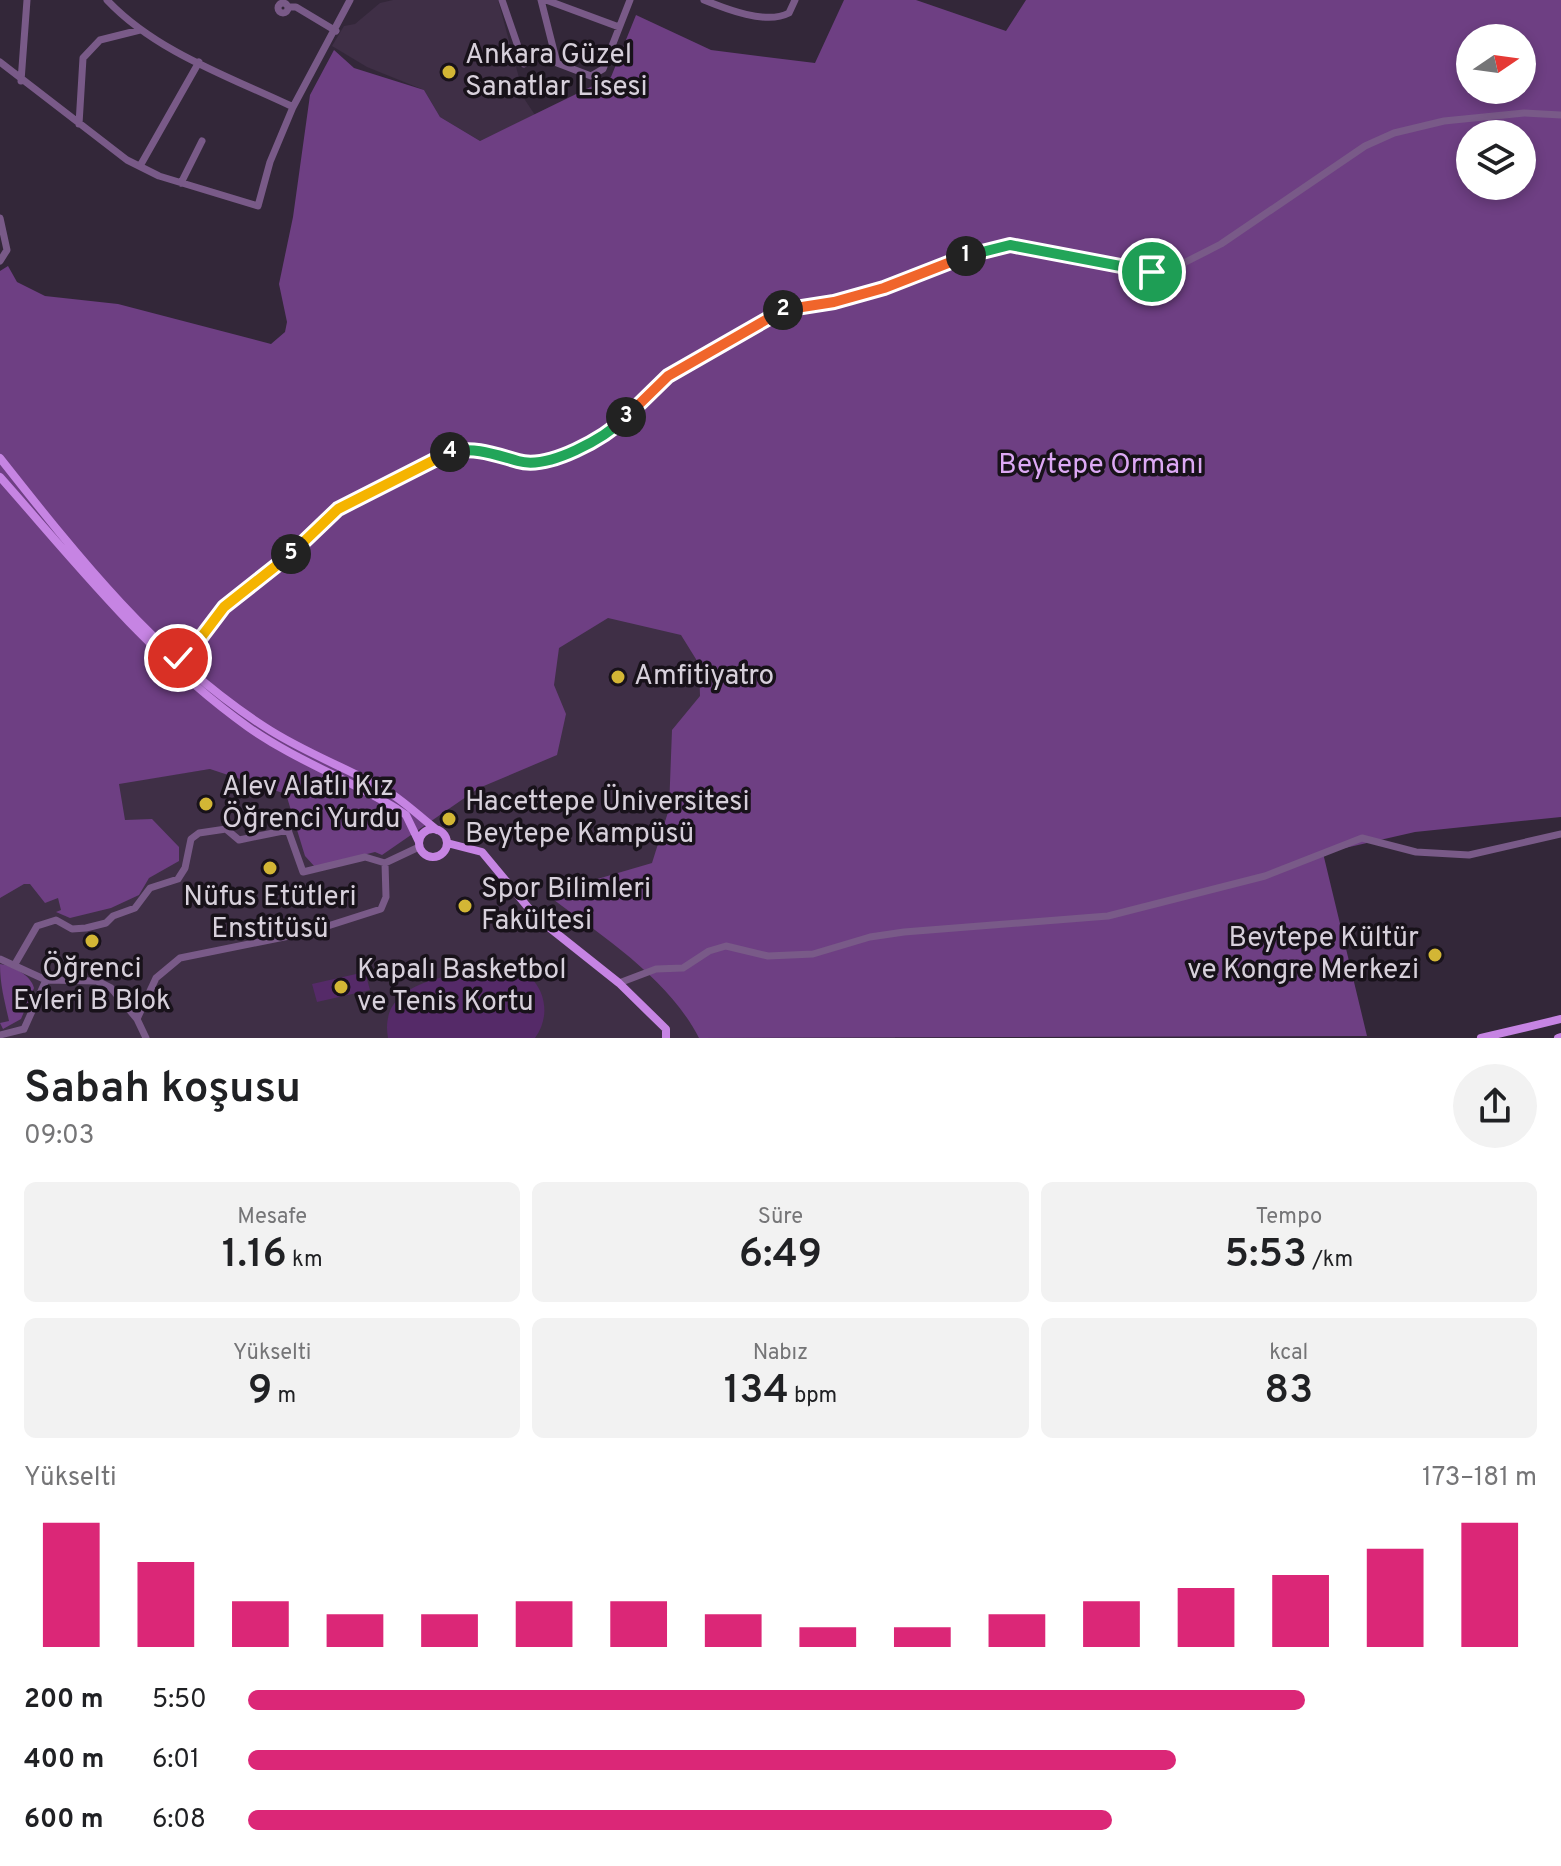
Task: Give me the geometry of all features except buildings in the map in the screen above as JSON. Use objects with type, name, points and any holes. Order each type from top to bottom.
[{"type":"main road","points":[[0,458],[67,544],[131,615],[186,665],[263,726],[313,756],[386,790],[437,830],[447,843],[482,852],[536,917],[619,983],[666,1029],[666,1038]]},
{"type":"main road","points":[[0,477],[60,548],[175,669],[249,728],[406,815],[424,854],[432,858],[441,855],[447,843]]},
{"type":"main road","points":[[419,844],[426,831],[437,830]]},
{"type":"main road","points":[[1481,1038],[1561,1019]]},
{"type":"street","points":[[21,81],[27,0]]},
{"type":"street","points":[[107,0],[140,30],[293,107]]},
{"type":"street","points":[[1,64],[140,166],[181,183],[258,206],[270,162],[293,107],[350,0]]},
{"type":"street","points":[[502,0],[524,64]]},
{"type":"street","points":[[543,0],[619,27]]},
{"type":"street","points":[[543,0],[554,56],[562,67],[591,76],[598,73],[630,0]]},
{"type":"street","points":[[704,0],[733,11],[771,17],[789,13],[795,0]]},
{"type":"street","points":[[288,7],[296,7],[336,31]]},
{"type":"street","points":[[79,124],[83,58],[100,40],[140,30]]},
{"type":"street","points":[[140,166],[199,62]]},
{"type":"street","points":[[175,669],[186,665],[190,652],[224,607],[280,565],[338,509],[363,494],[448,452],[485,450],[530,462],[588,445],[610,433],[668,376],[778,311],[834,302],[884,288],[995,246],[1022,247],[1135,271],[1172,269],[1221,244],[1365,146],[1394,133],[1457,120],[1524,113],[1561,115]]},
{"type":"street","points":[[181,183],[202,141]]},
{"type":"street","points":[[0,218],[7,250],[0,261]]},
{"type":"street","points":[[175,669],[178,658],[190,652]]},
{"type":"street","points":[[15,964],[37,926],[56,920],[72,929],[106,923],[113,916],[135,908],[150,888],[178,879],[185,868],[191,839],[199,833],[226,829],[239,840],[288,830],[303,872],[365,857],[385,863],[419,844]]},
{"type":"street","points":[[619,983],[656,969],[683,968],[709,951],[726,946],[768,956],[813,954],[870,937],[904,932],[1108,916],[1265,876],[1362,838],[1416,852],[1469,855],[1561,834]]},
{"type":"street","points":[[137,1019],[156,978],[180,958],[309,932],[381,909],[386,897],[385,863]]},
{"type":"street","points":[[0,959],[46,980],[97,981],[111,988],[137,1019],[146,1038]]},
{"type":"street","points":[[0,1035],[25,1034],[46,980]]},
{"type":"shaded area","name":"Ankara Güzel Sanatlar Lisesi","points":[[393,0],[498,0],[525,100],[535,115],[480,141],[440,117],[424,90],[367,67],[332,46],[344,26],[355,24],[380,3]]},
{"type":"shaded area","name":"Hacettepe Üniversitesi Beytepe Kampüsü","points":[[554,598],[832,635],[895,1038],[0,1038],[0,839],[119,783],[210,769]]},
{"type":"shaded area","points":[[505,965],[527,975],[541,993],[544,1015],[535,1038],[388,1038],[388,1017],[396,1002],[409,990],[446,976]]},
{"type":"shaded area","name":"Kapalı Basketbol ve Tenis Kortu","points":[[365,972],[370,990],[317,1002],[312,984]]},
{"type":"green space","name":"Beytepe Ormanı","points":[[844,0],[916,0],[1006,31],[1026,0],[1561,0],[1561,817],[1415,832],[1323,853],[1367,1036],[699,1038],[669,995],[651,976],[546,894],[652,863],[669,809],[672,730],[700,696],[699,664],[681,635],[608,618],[559,648],[554,685],[566,714],[557,755],[479,788],[382,855],[375,852],[315,867],[305,856],[286,794],[210,769],[119,784],[125,820],[152,819],[179,847],[179,861],[149,878],[139,895],[111,908],[70,918],[56,912],[61,910],[58,898],[45,903],[30,884],[24,884],[0,898],[0,271],[8,266],[17,282],[45,296],[118,304],[271,344],[285,332],[287,322],[279,284],[293,217],[310,95],[334,50],[354,68],[424,90],[440,117],[480,141],[611,77],[636,15],[711,50],[815,63]]},
{"type":"green space","points":[[0,964],[21,972],[34,988],[21,1019],[3,1029],[0,1023],[9,1021]]},
{"type":"place","name":"Ankara Güzel Sanatlar Lisesi","points":[[449,72]]},
{"type":"place","name":"Amfitiyatro","points":[[618,677]]},
{"type":"place","name":"Alev Alatlı Kız Öğrenci Yurdu","points":[[206,804]]},
{"type":"place","name":"Hacettepe Üniversitesi Beytepe Kampüsü","points":[[449,819]]},
{"type":"place","name":"Nüfus Etütleri Enstitüsü","points":[[270,868]]},
{"type":"place","name":"Spor Bilimleri Fakültesi","points":[[465,906]]},
{"type":"place","name":"Öğrenci Evleri B Blok","points":[[92,941]]},
{"type":"place","name":"Beytepe Kültür ve Kongre Merkezi","points":[[1435,955]]},
{"type":"place","name":"Kapalı Basketbol ve Tenis Kortu","points":[[341,987]]},
{"type":"route","points":[[178,658],[190,652],[224,607],[280,565],[338,509],[363,494],[389,484],[448,452],[485,450],[520,462],[530,462],[588,445],[610,433],[668,376],[778,311],[834,302],[899,283],[995,246],[1010,245],[1054,256],[1152,272]]}]
